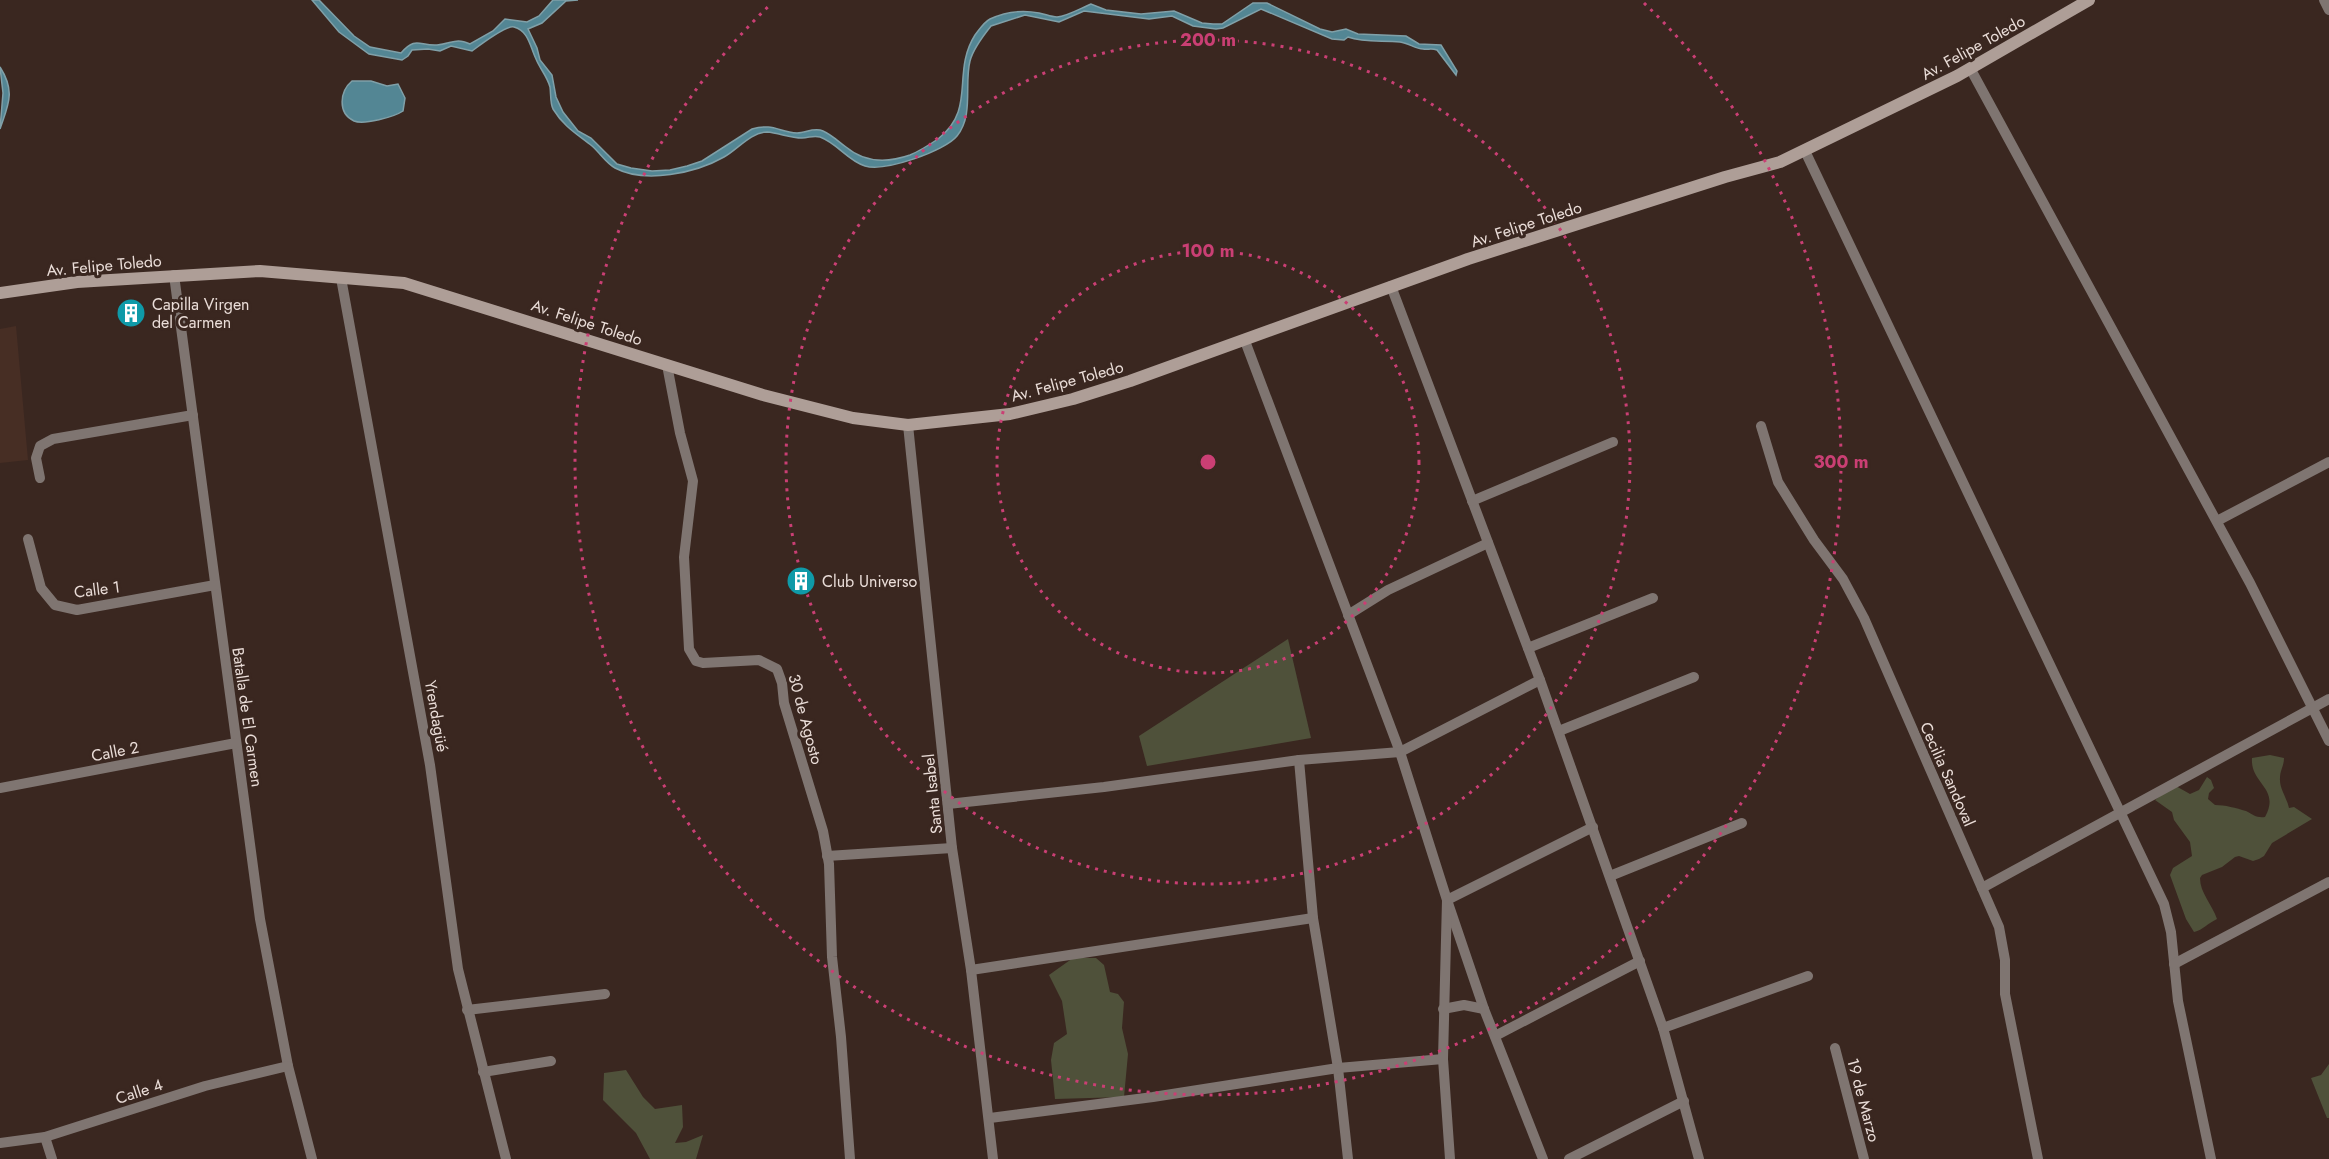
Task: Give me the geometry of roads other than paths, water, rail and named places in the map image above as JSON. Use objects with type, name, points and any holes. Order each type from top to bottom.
[{"type":"main road","name":"Av. Felipe Toledo","points":[[0,293],[77,282],[260,271],[404,283],[763,395],[853,418],[908,424],[1011,414],[1073,399],[1245,341],[1391,286],[1602,216],[1780,162],[1970,68],[2089,0]]},
{"type":"street","points":[[2324,0],[2329,10]]},
{"type":"street","points":[[1970,68],[2217,521],[2329,741]]},
{"type":"street","points":[[1805,151],[2164,904],[2171,932],[2178,1001],[2211,1159]]},
{"type":"street","name":"Batalla de El Carmen","points":[[174,275],[260,919],[288,1066],[312,1159]]},
{"type":"street","name":"Yrendagüé","points":[[341,278],[430,765],[458,969],[506,1159]]},
{"type":"street","points":[[1391,286],[1559,731],[1664,1028],[1699,1159]]},
{"type":"street","points":[[1245,341],[1400,752],[1484,1009],[1543,1159]]},
{"type":"street","name":"30 de Agosto","points":[[667,365],[680,433],[693,481],[684,557],[689,649],[696,661],[703,663],[759,660],[777,669],[782,683],[784,703],[823,831],[827,856],[832,957],[841,1037],[850,1159]]},
{"type":"street","points":[[40,478],[36,458],[40,446],[52,439],[193,415]]},
{"type":"street","name":"Santa Isabel","points":[[908,424],[952,848],[971,970],[993,1159]]},
{"type":"street","name":"Cecilia Sandoval","points":[[1761,426],[1778,482],[1814,540],[1843,579],[1864,618],[1999,927],[2005,960],[2005,994],[2038,1159]]},
{"type":"street","points":[[1472,501],[1613,442]]},
{"type":"street","points":[[2217,521],[2329,462]]},
{"type":"street","name":"Calle 1","points":[[28,539],[41,588],[55,605],[77,610],[215,585]]},
{"type":"street","points":[[1348,615],[1388,590],[1488,543]]},
{"type":"street","points":[[1528,648],[1653,598]]},
{"type":"street","points":[[1559,731],[1694,677]]},
{"type":"street","points":[[948,804],[1104,787],[1299,760],[1400,752],[1540,680]]},
{"type":"street","points":[[1982,888],[2329,699]]},
{"type":"street","name":"Calle 2","points":[[0,788],[236,743]]},
{"type":"street","points":[[1299,760],[1313,918],[1338,1068],[1348,1159]]},
{"type":"street","points":[[1610,876],[1743,823]]},
{"type":"street","points":[[1447,900],[1593,827]]},
{"type":"street","points":[[827,856],[952,848]]},
{"type":"street","points":[[2174,964],[2329,882]]},
{"type":"street","points":[[1447,900],[1443,1059],[1450,1159]]},
{"type":"street","points":[[971,970],[1313,918]]},
{"type":"street","points":[[1495,1036],[1640,961]]},
{"type":"street","points":[[1664,1028],[1808,976]]},
{"type":"street","points":[[467,1010],[605,994]]},
{"type":"street","points":[[1443,1009],[1464,1005],[1484,1009]]},
{"type":"street","name":"19 de Marzo","points":[[1835,1048],[1864,1159]]},
{"type":"street","points":[[990,1118],[1153,1097],[1338,1068],[1443,1059]]},
{"type":"street","points":[[483,1072],[550,1061]]},
{"type":"street","name":"Calle 4","points":[[0,1143],[45,1137],[205,1086],[288,1066]]},
{"type":"street","points":[[1569,1159],[1684,1101]]},
{"type":"street","points":[[45,1137],[52,1159]]},
{"type":"water","points":[[312,0],[319,0],[354,36],[370,47],[401,53],[414,43],[437,45],[457,41],[470,44],[493,31],[505,19],[527,22],[539,16],[553,0],[578,0],[566,1],[542,23],[528,29],[540,60],[552,75],[556,97],[563,112],[578,131],[591,138],[617,164],[652,171],[670,170],[702,161],[752,129],[759,127],[771,127],[797,133],[820,130],[853,152],[869,159],[901,158],[914,153],[938,139],[950,127],[957,115],[961,103],[968,49],[975,35],[990,19],[1014,12],[1033,12],[1057,17],[1070,14],[1091,4],[1106,10],[1141,14],[1174,11],[1202,23],[1222,24],[1253,3],[1267,3],[1320,29],[1332,32],[1346,29],[1358,34],[1406,36],[1419,44],[1441,45],[1457,71],[1456,75],[1437,50],[1420,49],[1400,42],[1367,41],[1348,37],[1344,40],[1332,39],[1261,9],[1223,28],[1216,29],[1193,26],[1172,16],[1149,19],[1084,11],[1059,22],[1025,15],[991,26],[982,38],[973,52],[968,70],[967,109],[962,128],[950,142],[928,154],[886,166],[865,166],[820,137],[798,138],[767,132],[755,135],[713,163],[685,172],[655,176],[627,173],[615,168],[562,121],[552,107],[547,79],[528,40],[519,29],[511,27],[506,29],[472,51],[451,46],[440,51],[412,50],[402,60],[369,54],[339,32]]},
{"type":"water","points":[[0,67],[8,84],[9,98],[0,129],[3,93]]},
{"type":"water","points":[[352,81],[371,81],[387,86],[398,84],[405,98],[403,111],[379,120],[354,121],[345,113],[342,102],[345,90]]},
{"type":"place","name":"Capilla Virgen del Carmen","points":[[131,313]]},
{"type":"place","name":"Club Universo","points":[[801,581]]}]
